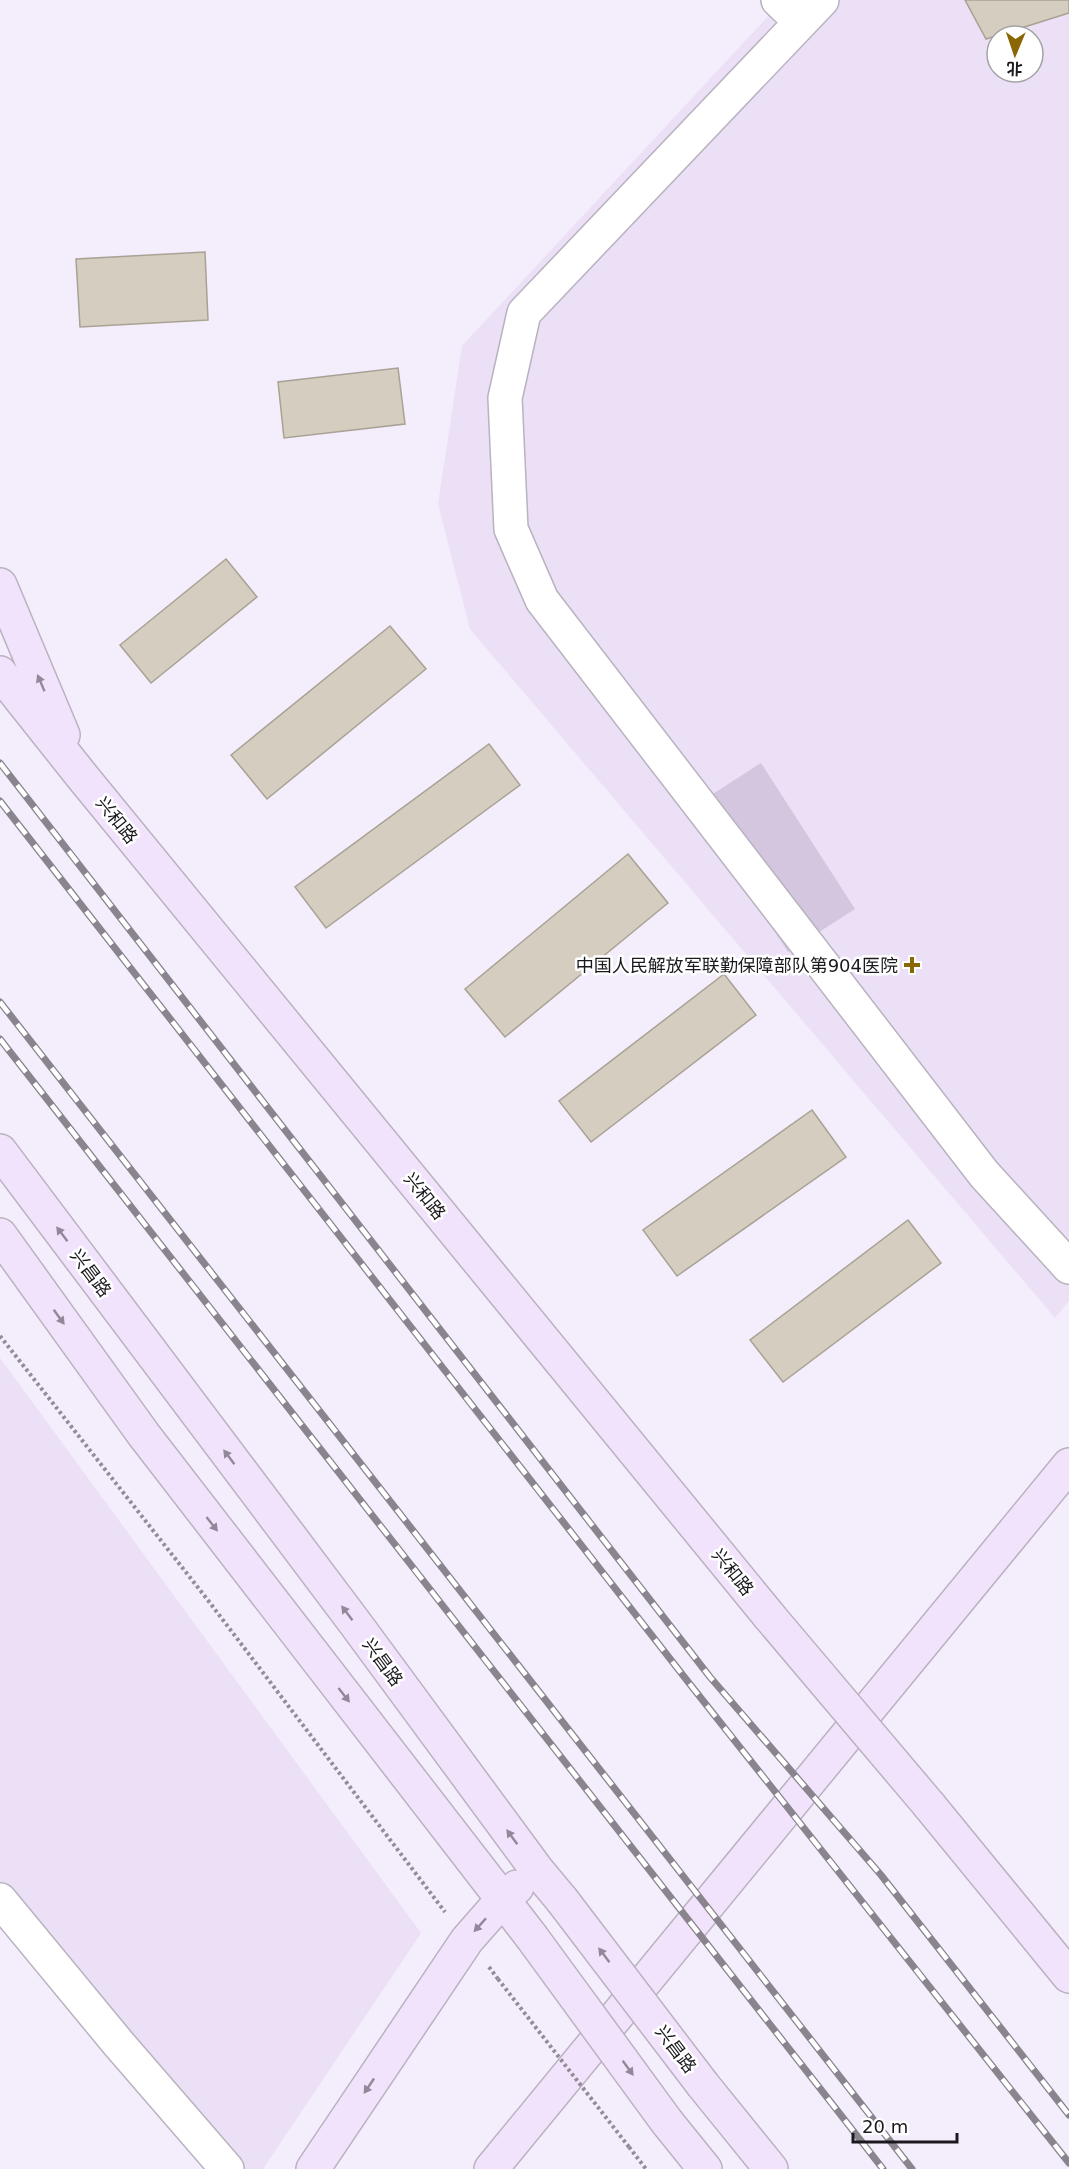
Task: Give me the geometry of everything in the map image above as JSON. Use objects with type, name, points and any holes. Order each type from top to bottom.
[{"type":"main road","points":[[0,585],[81,775]]},
{"type":"main road","name":"兴和路","points":[[0,674],[770,1617],[929,1804],[1069,1976]]},
{"type":"main road","name":"兴昌路","points":[[0,1151],[355,1623],[537,1870],[771,2169]]},
{"type":"main road","points":[[0,1235],[144,1435],[531,1936],[701,2168],[738,2127]]},
{"type":"main road","points":[[491,2169],[1069,1465]]},
{"type":"main road","points":[[313,2169],[467,1940],[502,1900],[537,1870]]},
{"type":"street","points":[[778,0],[812,11],[524,313],[505,398],[511,529],[542,600],[984,1174],[1069,1267]]},
{"type":"street","points":[[0,1900],[118,2043],[227,2169]]},
{"type":"path","points":[[0,1336],[207,1599],[423,1886],[646,2169]]},
{"type":"shaded area","name":"中国人民解放军联勤保障部队第904医院","points":[[783,0],[1069,0],[1069,1301],[1055,1318],[470,629],[438,504],[462,346]]},
{"type":"shaded area","points":[[761,763],[855,909],[788,952],[694,806]]},
{"type":"shaded area","points":[[0,1358],[421,1933],[263,2169],[206,2169],[0,1899]]},
{"type":"building","points":[[965,0],[1069,0],[1069,13],[1034,24],[985,24],[985,37]]},
{"type":"building","points":[[205,252],[208,320],[80,327],[76,259]]},
{"type":"building","points":[[398,368],[405,424],[284,438],[278,382]]},
{"type":"building","points":[[226,559],[257,597],[151,683],[120,645]]},
{"type":"building","points":[[390,626],[426,669],[267,799],[231,755]]},
{"type":"building","points":[[489,744],[520,785],[326,928],[295,887]]},
{"type":"building","points":[[628,854],[668,903],[505,1037],[465,989]]},
{"type":"building","points":[[724,974],[756,1015],[591,1142],[559,1101]]},
{"type":"building","points":[[812,1110],[846,1157],[677,1276],[643,1230]]},
{"type":"building","points":[[908,1220],[941,1263],[783,1382],[750,1340]]},
{"type":"railway","points":[[0,763],[710,1677],[881,1875],[1069,2115]]},
{"type":"railway","points":[[0,801],[689,1683],[1069,2163]]},
{"type":"railway","points":[[0,1002],[912,2169]]},
{"type":"railway","points":[[0,1039],[883,2169]]},
{"type":"place","name":"中国人民解放军联勤保障部队第904医院","points":[[912,965]]}]
